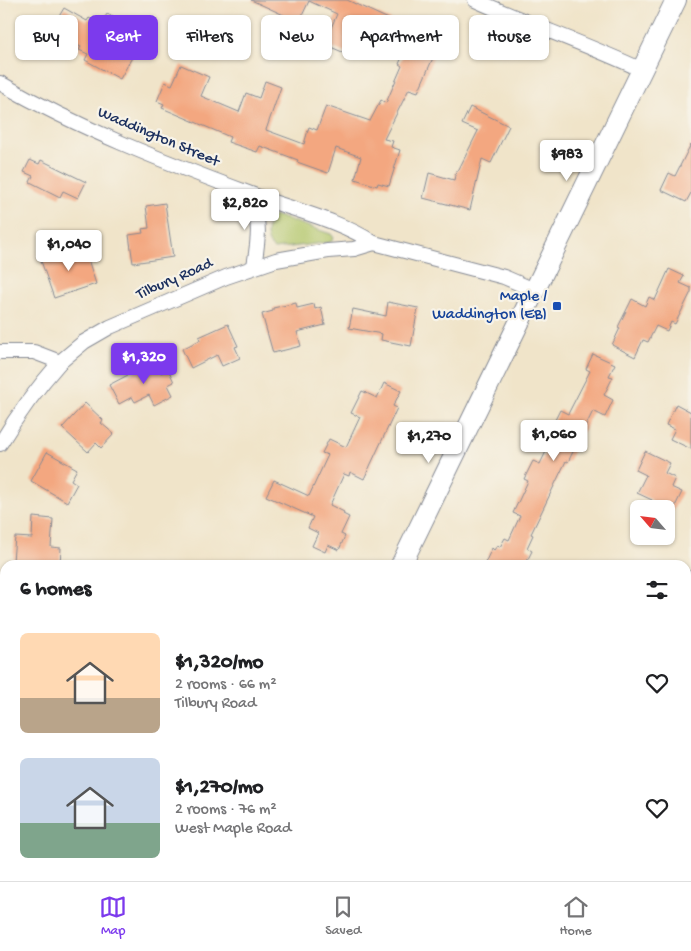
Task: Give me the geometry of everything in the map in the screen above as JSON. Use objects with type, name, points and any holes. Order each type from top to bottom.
[{"type":"main road","points":[[402,560],[676,0]]},
{"type":"street","points":[[475,0],[556,34],[593,47],[642,70]]},
{"type":"street","name":"Waddington Street","points":[[0,83],[65,117],[149,155],[252,195],[348,229],[374,243],[504,276],[534,290]]},
{"type":"street","points":[[252,195],[258,216],[259,235],[254,266]]},
{"type":"street","name":"Tilbury Road","points":[[0,444],[23,407],[60,362],[84,342],[110,327],[254,266],[276,260],[328,251],[354,249],[374,243]]},
{"type":"street","points":[[0,352],[34,352],[60,362]]},
{"type":"green space","points":[[277,216],[331,234],[334,238],[331,242],[274,249],[267,238],[267,229],[272,217]]},
{"type":"building","points":[[251,0],[347,0],[380,15],[342,15],[342,52],[332,48],[332,26],[337,14],[309,1],[302,15],[284,15]]},
{"type":"building","points":[[64,8],[76,15],[60,15]]},
{"type":"building","points":[[78,16],[87,21],[88,20],[88,54],[79,50],[81,47],[78,45]]},
{"type":"building","points":[[88,54],[88,60],[131,60],[120,79],[85,60]]},
{"type":"building","points":[[401,60],[432,60],[418,92],[409,89],[384,139],[393,141],[391,147],[400,150],[389,186],[378,183],[377,186],[355,179],[361,157],[336,148],[328,173],[260,146],[257,152],[228,142],[230,137],[162,108],[164,104],[157,101],[165,82],[172,85],[181,65],[209,77],[201,96],[239,112],[246,93],[259,98],[265,81],[281,87],[266,130],[304,144],[309,127],[317,130],[326,106],[370,121],[381,100],[386,103],[402,66],[399,64]]},
{"type":"building","points":[[470,107],[509,126],[491,163],[482,159],[470,210],[423,198],[429,173],[454,180],[456,171],[458,171],[478,131],[462,124]]},
{"type":"building","points":[[691,144],[691,193],[686,202],[661,190],[669,173],[675,176]]},
{"type":"building","points":[[30,160],[39,164],[41,160],[86,182],[78,198],[63,191],[60,197],[30,182],[33,176],[24,172]]},
{"type":"building","points":[[165,203],[173,257],[133,263],[129,235],[143,233],[142,229],[149,228],[146,206]]},
{"type":"building","points":[[84,247],[96,284],[54,298],[41,261]]},
{"type":"building","points":[[669,269],[684,276],[680,283],[691,288],[691,292],[675,324],[671,322],[667,331],[656,326],[648,342],[643,340],[635,357],[612,345],[620,328],[618,327],[632,299],[645,306],[649,297],[655,300]]},
{"type":"building","points":[[388,302],[418,308],[411,346],[381,340],[382,334],[349,328],[353,309],[386,316]]},
{"type":"building","points":[[296,303],[297,308],[314,304],[315,309],[321,307],[325,325],[297,332],[301,346],[273,353],[262,314],[273,311],[273,308]]},
{"type":"building","points":[[228,324],[238,346],[235,347],[240,358],[222,366],[217,355],[191,368],[182,349],[200,340],[199,337]]},
{"type":"building","points":[[593,354],[615,364],[609,376],[613,377],[604,395],[613,400],[605,417],[593,411],[568,462],[566,461],[531,534],[533,535],[527,548],[532,551],[528,560],[486,560],[492,548],[494,550],[497,546],[500,547],[505,538],[509,540],[520,516],[513,513],[528,481],[524,479],[533,461],[540,464],[553,437],[548,434],[560,410],[568,414],[590,371],[586,369]]},
{"type":"building","points":[[156,363],[161,373],[168,369],[174,382],[168,385],[173,395],[154,405],[149,395],[135,402],[132,397],[119,404],[109,385],[145,366],[146,369]]},
{"type":"building","points":[[384,383],[401,391],[393,406],[397,408],[364,479],[350,472],[349,476],[344,474],[330,505],[344,512],[343,514],[349,517],[341,534],[345,536],[339,550],[328,545],[325,552],[312,546],[318,533],[308,528],[313,517],[266,496],[274,480],[309,496],[328,455],[322,453],[329,439],[346,447],[360,417],[351,413],[362,391],[377,398]]},
{"type":"building","points":[[85,403],[103,420],[101,423],[114,434],[101,448],[96,443],[88,452],[62,428]]},
{"type":"building","points":[[676,404],[691,412],[691,449],[670,439],[675,429],[666,425]]},
{"type":"building","points":[[645,451],[670,463],[665,473],[675,478],[671,487],[682,492],[675,506],[675,500],[652,500],[637,493],[646,475],[636,470]]},
{"type":"building","points":[[47,452],[77,469],[71,480],[77,484],[67,502],[31,481]]},
{"type":"building","points":[[33,517],[53,519],[51,547],[61,548],[60,560],[13,560],[15,537],[32,538]]},
{"type":"place","name":"Maple / Waddington (EB)","points":[[557,306]]}]
